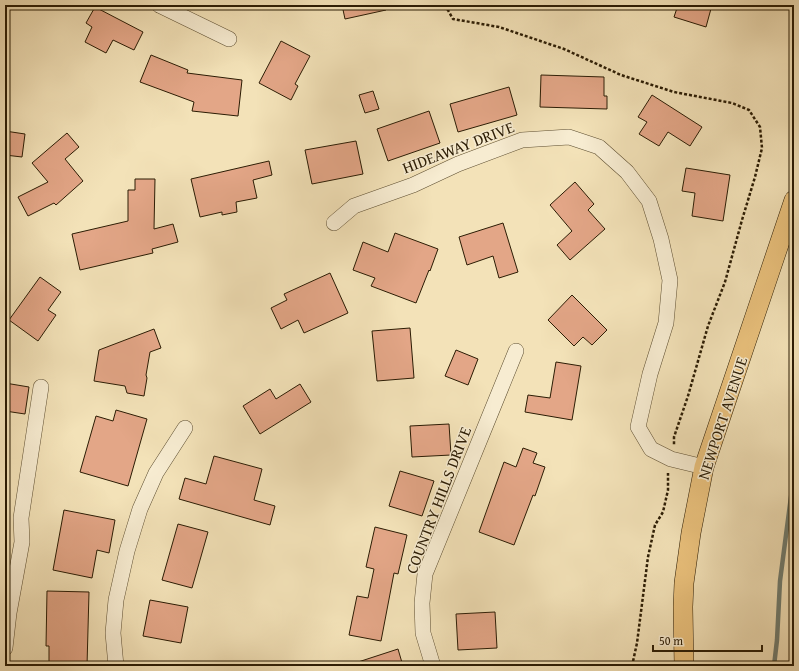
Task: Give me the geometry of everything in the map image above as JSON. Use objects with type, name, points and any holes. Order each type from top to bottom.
[{"type":"main road","name":"NEWPORT AVENUE","points":[[684,666],[684,583],[691,533],[704,467],[794,200]]},
{"type":"street","points":[[159,5],[229,39]]},
{"type":"street","name":"HIDEAWAY DRIVE","points":[[334,223],[354,206],[413,185],[458,164],[522,140],[568,137],[599,147],[627,172],[648,200],[661,238],[670,280],[666,323],[650,374],[638,427],[651,449],[671,459],[704,467]]},
{"type":"street","name":"COUNTRY HILLS DRIVE","points":[[433,666],[423,632],[422,603],[425,574],[516,351]]},
{"type":"street","points":[[5,648],[22,542],[21,518],[41,387]]},
{"type":"street","points":[[116,666],[113,633],[116,600],[127,551],[140,509],[156,473],[185,428]]},
{"type":"building","points":[[342,5],[386,5],[386,10],[345,19]]},
{"type":"building","points":[[678,5],[712,5],[706,27],[674,17]]},
{"type":"building","points":[[95,7],[143,32],[134,50],[113,40],[106,53],[85,42],[92,27],[86,23]]},
{"type":"building","points":[[281,41],[310,56],[295,84],[298,86],[291,100],[259,83]]},
{"type":"building","points":[[151,55],[188,70],[187,73],[242,80],[238,116],[192,111],[194,102],[140,82]]},
{"type":"building","points":[[541,75],[604,77],[604,96],[607,96],[607,109],[540,107]]},
{"type":"building","points":[[509,87],[517,115],[458,132],[450,104]]},
{"type":"building","points":[[373,91],[379,109],[365,113],[359,95]]},
{"type":"building","points":[[652,95],[702,127],[690,146],[668,132],[659,146],[639,134],[647,122],[638,117]]},
{"type":"building","points":[[429,111],[440,143],[388,161],[377,129]]},
{"type":"building","points":[[5,131],[25,134],[22,157],[5,155]]},
{"type":"building","points":[[67,133],[79,147],[65,159],[83,181],[56,205],[54,203],[28,216],[18,197],[48,182],[32,163]]},
{"type":"building","points":[[356,141],[363,174],[312,184],[305,150]]},
{"type":"building","points":[[269,161],[272,175],[253,180],[257,198],[236,202],[237,212],[222,215],[222,212],[200,217],[191,179]]},
{"type":"building","points":[[686,168],[730,175],[723,221],[692,216],[695,193],[682,191]]},
{"type":"building","points":[[135,179],[155,179],[154,229],[173,224],[178,242],[152,249],[153,253],[80,270],[72,234],[128,221],[128,190],[135,190]]},
{"type":"building","points":[[575,182],[594,204],[588,210],[605,229],[570,260],[557,245],[572,231],[550,205]]},
{"type":"building","points":[[503,223],[518,272],[499,278],[493,256],[467,265],[459,237]]},
{"type":"building","points":[[395,233],[438,249],[416,303],[371,286],[375,278],[353,270],[363,242],[388,252]]},
{"type":"building","points":[[330,273],[348,313],[304,333],[298,320],[281,329],[271,308],[287,300],[284,294]]},
{"type":"building","points":[[40,277],[61,292],[48,310],[56,315],[38,341],[9,320]]},
{"type":"building","points":[[572,295],[607,330],[592,345],[583,337],[574,346],[548,320]]},
{"type":"building","points":[[410,328],[414,378],[377,381],[372,331]]},
{"type":"building","points":[[154,329],[161,348],[150,352],[144,396],[127,393],[125,386],[94,381],[99,350]]},
{"type":"building","points":[[456,350],[478,359],[468,385],[445,376]]},
{"type":"building","points":[[556,362],[581,366],[572,420],[525,412],[528,395],[550,398]]},
{"type":"building","points":[[5,383],[29,387],[25,414],[5,411]]},
{"type":"building","points":[[300,384],[311,402],[260,434],[243,406],[270,389],[276,399]]},
{"type":"building","points":[[116,410],[147,419],[128,486],[80,472],[96,416],[113,421]]},
{"type":"building","points":[[449,424],[451,455],[412,457],[410,426]]},
{"type":"building","points":[[523,448],[537,453],[533,463],[545,467],[535,496],[533,495],[514,545],[479,532],[504,462],[516,467]]},
{"type":"building","points":[[214,456],[262,469],[254,500],[275,506],[270,525],[179,499],[185,478],[206,484]]},
{"type":"building","points":[[400,471],[434,481],[422,516],[389,506]]},
{"type":"building","points":[[64,510],[115,520],[109,553],[97,550],[92,578],[53,570]]},
{"type":"building","points":[[178,524],[208,532],[192,588],[162,580]]},
{"type":"building","points":[[375,527],[407,535],[398,574],[394,573],[381,641],[349,635],[357,596],[368,598],[374,569],[366,567]]},
{"type":"building","points":[[47,591],[89,592],[87,666],[49,666],[49,646],[46,646]]},
{"type":"building","points":[[150,600],[188,607],[181,643],[143,636]]},
{"type":"building","points":[[495,612],[497,648],[458,650],[456,614]]},
{"type":"building","points":[[398,649],[403,666],[353,666],[352,664]]},
{"type":"waterway","points":[[774,666],[780,581],[794,468]]}]
